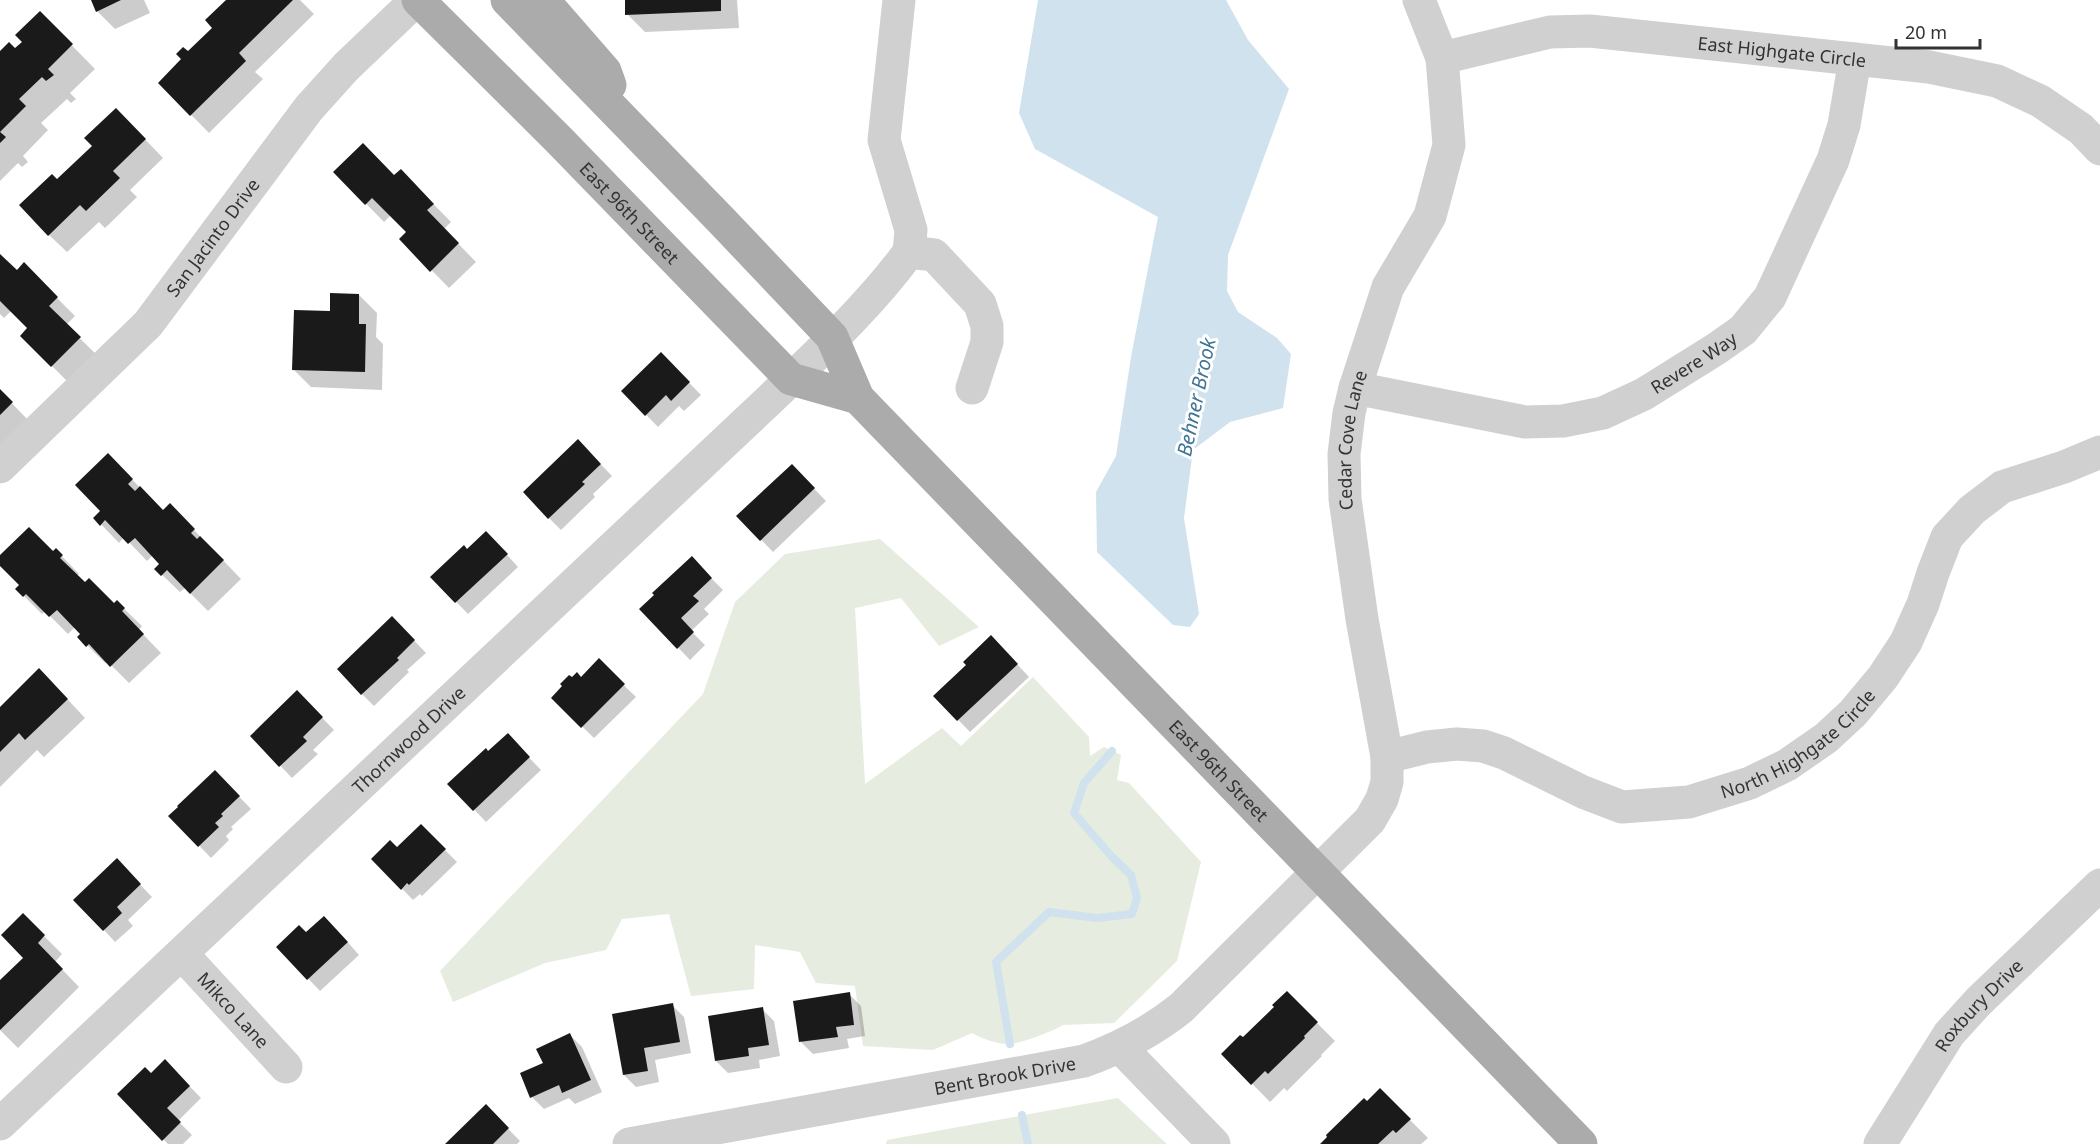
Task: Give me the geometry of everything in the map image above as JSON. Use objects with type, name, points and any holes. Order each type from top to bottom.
[{"type":"main road","name":"East 96th Street","points":[[417,0],[559,140],[791,379],[858,398]]},
{"type":"main road","name":"East 96th Street","points":[[507,0],[624,120],[824,346],[858,398],[1581,1144]]},
{"type":"main road","points":[[543,0],[605,71],[624,120]]},
{"type":"street","name":"San Jacinto Drive","points":[[0,467],[148,324],[313,103],[417,0]]},
{"type":"street","points":[[900,0],[884,140],[911,230],[909,252],[934,255],[980,304],[987,326],[987,342],[972,388]]},
{"type":"street","name":"Cedar Cove Lane","points":[[1316,873],[1370,820],[1382,799],[1387,782],[1387,757],[1362,619],[1345,499],[1344,454],[1354,388],[1388,287],[1430,216],[1449,145],[1442,58],[1419,0]]},
{"type":"street","name":"East Highgate Circle","points":[[1442,58],[1550,32],[1590,31],[1929,66],[1997,81],[2040,101],[2081,129],[2100,149]]},
{"type":"street","name":"Revere Way","points":[[1354,388],[1525,422],[1563,421],[1603,413],[1644,394],[1716,350],[1743,330],[1770,297],[1833,160],[1844,125],[1855,59]]},
{"type":"street","name":"Thornwood Drive","points":[[0,1124],[791,379],[885,284],[909,252]]},
{"type":"street","name":"North Highgate Circle","points":[[1387,757],[1427,747],[1457,744],[1483,746],[1504,753],[1583,792],[1622,807],[1689,802],[1750,783],[1787,765],[1826,738],[1853,713],[1906,642],[1923,604],[1947,537],[1972,510],[2002,487],[2064,467],[2100,452]]},
{"type":"street","name":"Bent Brook Drive","points":[[629,1144],[742,1134],[1084,1061],[1120,1047],[1154,1028],[1181,1008],[1316,873]]},
{"type":"street","name":"Roxbury Drive","points":[[1880,1144],[1949,1034],[1978,1002],[2100,885]]},
{"type":"street","name":"Mikco Lane","points":[[182,954],[286,1067]]},
{"type":"street","points":[[1120,1047],[1214,1144]]},
{"type":"shaded area","points":[[880,539],[979,627],[939,646],[901,598],[855,608],[865,784],[942,728],[961,746],[1033,677],[1089,737],[1090,756],[1104,747],[1121,755],[1117,780],[1129,783],[1201,862],[1177,961],[1114,1023],[1063,1025],[1036,1037],[1009,1044],[990,1041],[972,1033],[933,1050],[863,1046],[855,986],[816,983],[800,952],[755,945],[754,989],[691,996],[669,914],[622,919],[606,950],[545,963],[453,1002],[440,971],[703,694],[735,602],[785,554]]},
{"type":"shaded area","points":[[1118,1098],[1167,1144],[886,1144],[887,1140]]},
{"type":"water","points":[[1038,0],[1226,0],[1248,40],[1289,89],[1228,255],[1227,291],[1238,312],[1277,338],[1291,354],[1283,408],[1230,422],[1193,450],[1184,518],[1199,614],[1190,627],[1173,625],[1097,552],[1096,492],[1116,456],[1131,357],[1158,217],[1035,149],[1019,113]]},
{"type":"building","points":[[91,0],[121,0],[96,12]]},
{"type":"building","points":[[226,0],[293,0],[239,53],[246,61],[190,116],[158,83],[181,59],[176,54],[183,47],[188,51],[212,28],[205,20]]},
{"type":"building","points":[[625,0],[721,0],[721,11],[625,15]]},
{"type":"building","points":[[40,11],[73,44],[48,69],[54,75],[46,81],[42,77],[19,99],[26,106],[0,132],[0,51],[9,42],[15,48],[22,42],[15,35]]},
{"type":"building","points":[[116,108],[146,139],[113,171],[120,178],[86,211],[80,205],[48,236],[19,205],[52,174],[57,179],[92,146],[84,138]]},
{"type":"building","points":[[0,132],[6,137],[0,143]]},
{"type":"building","points":[[363,143],[394,175],[401,169],[434,204],[427,210],[459,243],[430,272],[399,239],[406,232],[372,198],[365,205],[333,172]]},
{"type":"building","points":[[0,254],[17,270],[24,262],[58,297],[49,306],[81,337],[51,367],[20,336],[27,328],[0,301]]},
{"type":"building","points":[[330,293],[359,294],[359,324],[366,324],[365,372],[292,370],[294,310],[330,311]]},
{"type":"building","points":[[661,352],[690,382],[671,401],[666,395],[645,416],[621,391]]},
{"type":"building","points":[[0,389],[13,402],[0,415]]},
{"type":"building","points":[[578,439],[601,464],[582,482],[585,484],[548,519],[523,492]]},
{"type":"building","points":[[108,453],[133,479],[128,484],[135,491],[140,486],[163,510],[170,503],[195,529],[191,533],[197,539],[200,536],[224,560],[190,594],[167,570],[161,576],[154,569],[159,564],[135,538],[128,544],[105,520],[100,526],[93,518],[100,511],[75,485]]},
{"type":"building","points":[[792,464],[815,488],[760,541],[736,516]]},
{"type":"building","points":[[29,527],[53,551],[56,548],[63,555],[60,558],[85,582],[89,578],[114,603],[117,600],[125,608],[122,611],[144,634],[110,667],[89,644],[86,647],[77,637],[80,634],[57,610],[49,617],[26,594],[23,597],[15,589],[19,585],[0,566],[0,555]]},
{"type":"building","points":[[486,531],[508,554],[455,603],[430,577],[464,545],[467,549]]},
{"type":"building","points":[[692,556],[712,578],[693,596],[699,601],[681,618],[694,632],[677,649],[639,609],[654,595],[652,593]]},
{"type":"building","points":[[392,616],[415,640],[397,658],[399,660],[361,695],[337,669]]},
{"type":"building","points":[[991,635],[1018,664],[957,721],[933,696],[966,665],[963,662]]},
{"type":"building","points":[[599,658],[625,684],[581,728],[551,698],[569,675],[572,677],[577,672],[581,677]]},
{"type":"building","points":[[39,668],[68,699],[25,740],[19,733],[0,752],[0,707]]},
{"type":"building","points":[[297,690],[323,717],[303,737],[307,741],[279,767],[250,736]]},
{"type":"building","points":[[508,733],[530,757],[473,811],[447,784],[486,748],[488,751]]},
{"type":"building","points":[[215,770],[240,796],[221,814],[223,816],[215,823],[219,827],[198,847],[168,816]]},
{"type":"building","points":[[421,824],[446,849],[401,890],[371,859],[390,840],[397,847]]},
{"type":"building","points":[[117,858],[141,884],[117,907],[122,913],[103,931],[73,900]]},
{"type":"building","points":[[23,913],[45,935],[38,943],[63,969],[0,1030],[0,980],[23,958],[1,935]]},
{"type":"building","points":[[324,916],[348,942],[307,980],[276,947],[299,925],[306,932]]},
{"type":"building","points":[[1287,991],[1318,1022],[1268,1074],[1265,1071],[1251,1085],[1221,1054],[1240,1035],[1243,1037]]},
{"type":"building","points":[[850,992],[854,1025],[836,1027],[838,1037],[799,1042],[793,1001]]},
{"type":"building","points":[[673,1003],[680,1042],[644,1048],[648,1071],[623,1075],[612,1014]]},
{"type":"building","points":[[763,1007],[769,1045],[748,1048],[749,1056],[715,1061],[708,1016]]},
{"type":"building","points":[[570,1033],[591,1080],[562,1093],[559,1085],[530,1098],[520,1073],[543,1063],[536,1049]]},
{"type":"building","points":[[165,1059],[190,1086],[167,1108],[181,1122],[162,1141],[117,1094],[145,1067],[151,1073]]},
{"type":"building","points":[[1380,1088],[1411,1119],[1396,1133],[1393,1130],[1378,1144],[1320,1144],[1327,1137],[1326,1135],[1364,1098],[1367,1101]]},
{"type":"building","points":[[486,1104],[509,1128],[493,1144],[445,1144]]},
{"type":"waterway","name":"Behner Brook","points":[[1010,1044],[996,962],[1049,912],[1097,918],[1132,914],[1137,898],[1131,875],[1112,857],[1074,813],[1084,783],[1112,751]]},
{"type":"waterway","name":"Behner Brook","points":[[1022,1115],[1028,1144]]}]
